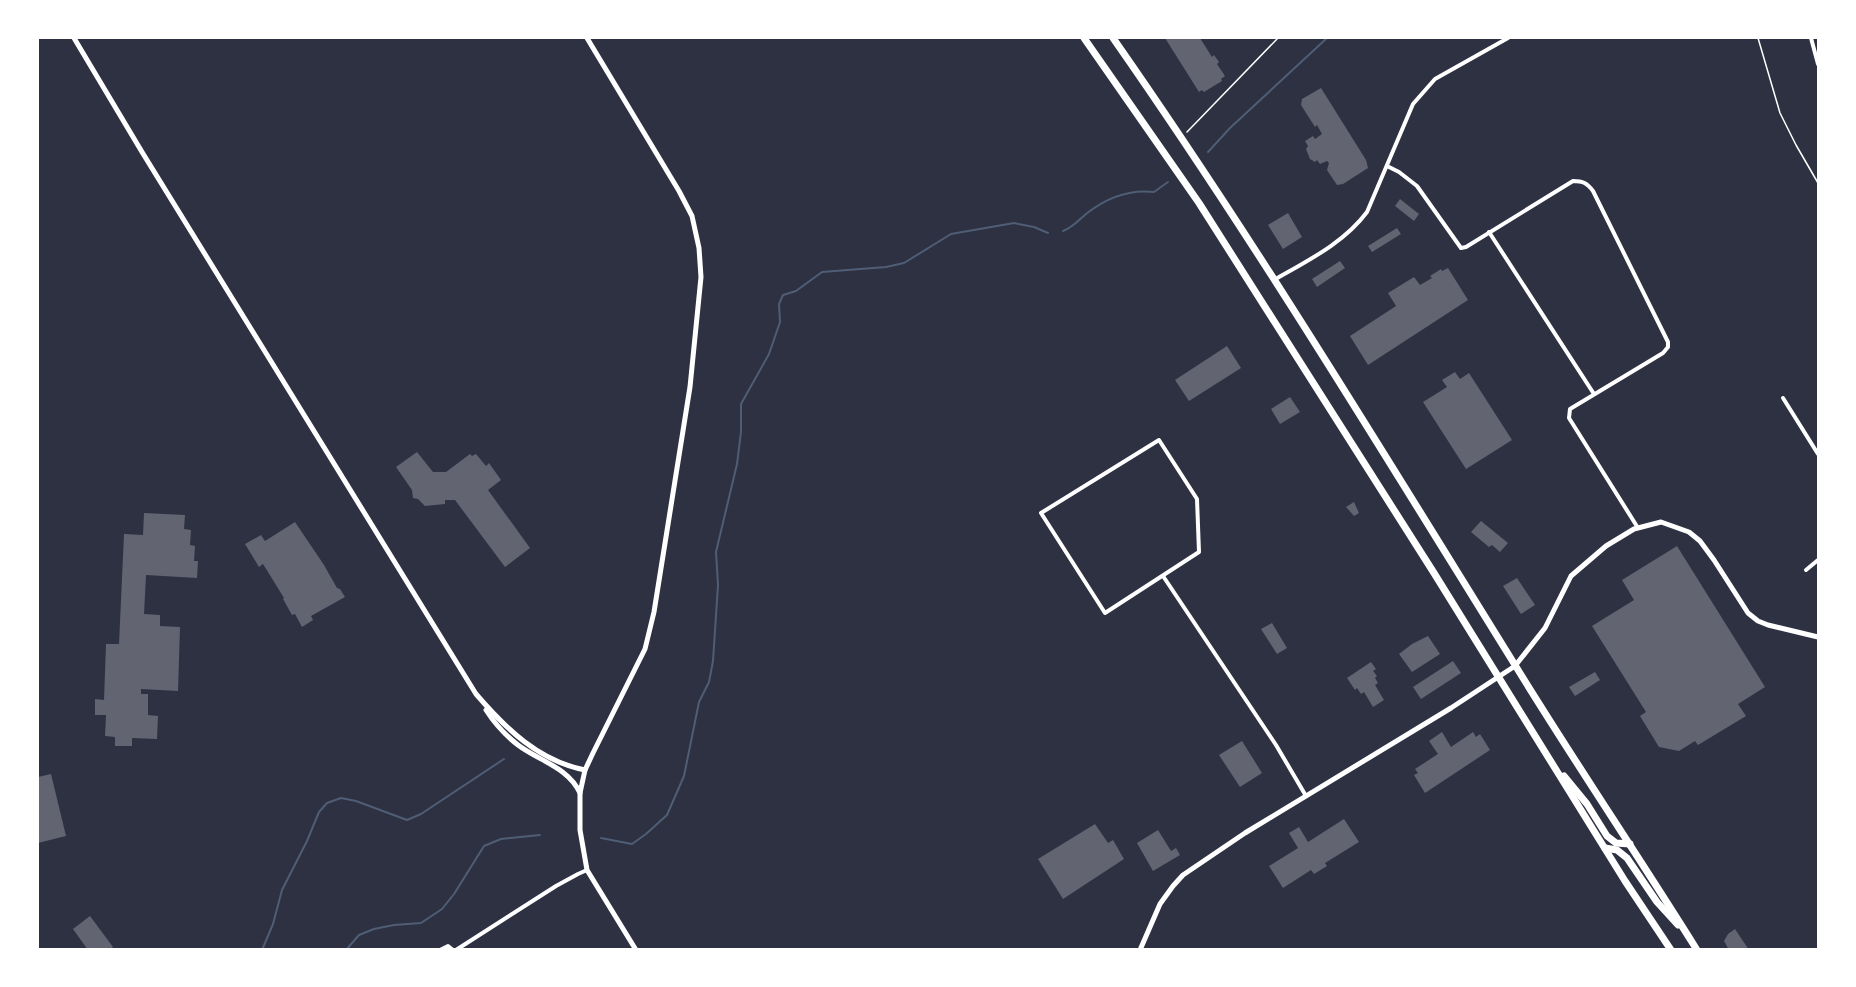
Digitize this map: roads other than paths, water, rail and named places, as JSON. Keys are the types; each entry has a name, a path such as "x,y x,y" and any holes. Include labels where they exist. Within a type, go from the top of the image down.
{"highway":[{"path":"1084,38 1199,203 1671,950"},
{"path":"1113,38 1181,137 1273,280 1431,527 1515,666 1697,950"},
{"path":"1548,758 1587,804 1607,836 1616,843 1629,844"},
{"path":"1605,848 1617,850 1627,858 1657,902 1690,938"}],"street":[{"path":"74,38 495,724 508,737 541,760 565,772 580,793"},
{"path":"587,38 680,191 692,216 699,248 701,277 690,387 654,612 645,648 585,770 580,793 580,830 587,870 636,950"},
{"path":"1273,280 1347,235 1358,224 1367,212 1413,104 1436,79 1508,38"},
{"path":"1811,38 1818,64"},
{"path":"1387,166 1417,186 1461,248 1573,181 1582,181 1588,184 1593,191 1668,342 1668,347 1663,353 1570,409 1569,418 1638,528"},
{"path":"1489,232 1594,394"},
{"path":"1783,398 1818,454"},
{"path":"1159,440 1197,499 1199,552 1163,576 1105,613 1041,513 1159,440"},
{"path":"1140,950 1160,904 1184,875 1245,833 1451,708 1515,666 1545,628 1571,576 1606,546 1638,528 1661,522 1689,532 1700,541 1714,560 1748,613 1768,625 1818,637"},
{"path":"1806,570 1818,560"},
{"path":"1163,576 1276,745 1306,796"},
{"path":"476,694 496,718 534,749 570,767 585,770"},
{"path":"440,950 445,946 454,950 556,886 587,870"}],"waterway":[{"path":"1208,152 1230,128 1327,38"},
{"path":"1063,231 1109,199 1126,193 1154,192 1168,182"},
{"path":"601,838 632,844 646,834 667,815 684,776 699,702 709,682 713,661 718,585 716,552 737,464 741,432 741,404 769,354 780,322 779,304 783,295 796,291 822,272 886,267 904,263 951,234 1014,223 1034,227 1048,233"},
{"path":"262,950 273,924 282,890 319,812 327,803 341,798 356,801 407,820 421,814 504,759"},
{"path":"346,950 359,935 394,925 421,923 442,909 484,846 501,839 540,835"}]}
